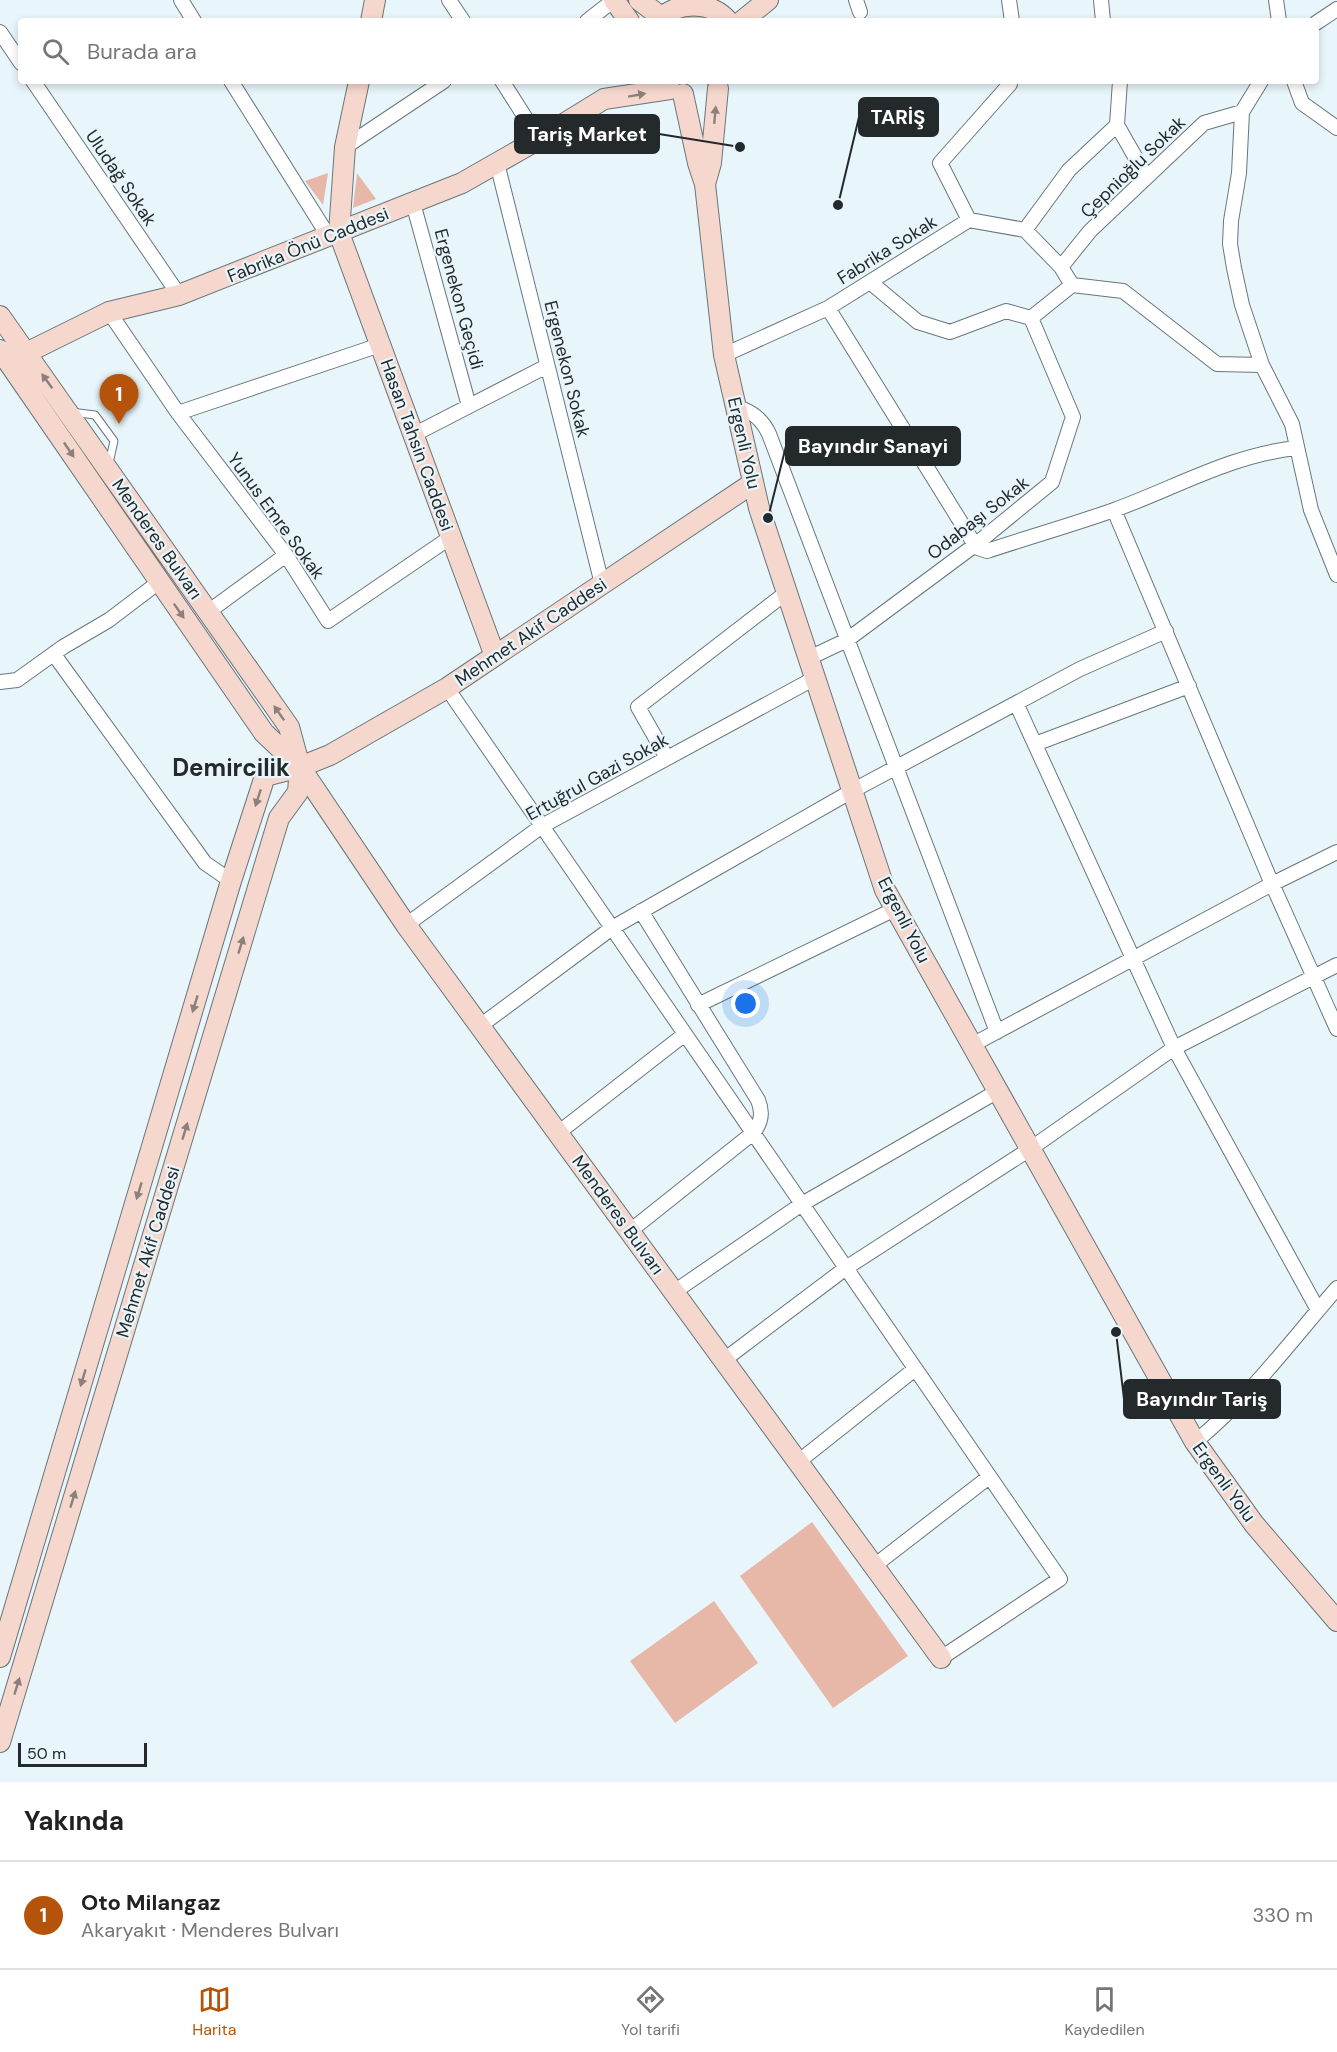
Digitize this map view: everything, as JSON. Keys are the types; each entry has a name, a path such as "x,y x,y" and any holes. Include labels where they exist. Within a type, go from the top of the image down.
{"street":[{"path":"181,0 192,18"},
{"path":"372,18 375,0"},
{"path":"449,0 461,18"},
{"path":"591,18 614,0 627,18"},
{"path":"639,0 659,18"},
{"path":"661,18 678,6 692,4 721,15 731,0"},
{"path":"746,18 768,0"},
{"path":"1009,0 1012,18"},
{"path":"1101,0 1103,18"},
{"path":"1276,0 1279,18"},
{"path":"1319,21 1337,9"},
{"path":"0,32 18,59"},
{"name":"Uludağ Sokak","path":"35,84 179,296"},
{"name":"Hasan Tahsin Caddesi","path":"233,84 334,235 380,345 495,656"},
{"path":"334,235 345,147 358,84"},
{"path":"345,147 440,84"},
{"path":"506,84 539,139"},
{"name":"Fabrika Önü Caddesi","path":"604,99 612,84"},
{"name":"Fabrika Önü Caddesi","path":"3,359 27,353 110,312 179,296 462,183 604,99 671,88 707,93 721,84"},
{"name":"Ergenli Yolu","path":"721,84 711,163 705,184 724,355 759,508 885,890 1195,1442 1254,1524 1337,1621"},
{"path":"1010,84 940,163 969,220 1025,230 1061,267 1072,285"},
{"path":"1120,84 1117,125 1146,176"},
{"path":"1259,84 1242,112 1239,173 1231,221 1230,244 1242,305 1262,365 1292,424 1311,510 1337,575"},
{"path":"1295,84 1302,103 1337,128"},
{"path":"671,88 705,184"},
{"name":"Çepnioğlu Sokak","path":"1061,267 1090,231 1204,123 1242,112"},
{"path":"1025,230 1069,170 1117,125"},
{"name":"Ergenekon Sokak","path":"497,163 602,584"},
{"name":"Ergenekon Geçidi","path":"413,203 470,405"},
{"name":"Fabrika Sokak","path":"724,355 828,308 969,220"},
{"path":"870,282 918,322 950,332 1006,311 1031,318 1072,285 1123,291 1217,364 1262,365"},
{"path":"828,308 975,545 987,551 1114,510 1222,465 1274,451 1296,448"},
{"name":"Yunus Emre Sokak","path":"110,312 178,413 286,555 328,621 451,537"},
{"name":"Menderes Bulvarı","path":"0,316 289,727 300,767"},
{"name":"Odabaşı Sokak","path":"809,658 847,640 975,545 1052,482 1074,417 1031,318"},
{"path":"178,413 380,345"},
{"name":"Menderes Bulvarı","path":"3,359 264,734 300,767 406,925 941,1658"},
{"name":"Ergenekon Geçidi","path":"413,435 548,366"},
{"path":"736,407 752,413 765,426 997,1032"},
{"name":"Mehmet Akif Caddesi","path":"0,1657 231,881 265,776 300,767 330,755 447,688 753,483"},
{"path":"1114,510 1272,884 1337,1029"},
{"path":"208,612 286,555"},
{"path":"0,681 17,680 63,647 109,620 159,582"},
{"path":"667,758 638,707 787,592"},
{"path":"480,1026 612,928 641,911 852,791 1016,703 1080,669 1166,631"},
{"path":"58,660 205,863 231,881"},
{"name":"Ertuğrul Gazi Sokak","path":"406,925 542,826 815,678"},
{"path":"1035,744 1189,686"},
{"path":"447,688 1060,1579 941,1658"},
{"path":"1016,703 1174,1048 1318,1310"},
{"name":"Mehmet Akif Caddesi","path":"0,1742 279,818 298,792 300,767"},
{"path":"972,1045 1272,884 1337,852"},
{"path":"698,1005 895,909"},
{"path":"630,1231 753,1132 761,1118 760,1106 641,911"},
{"path":"724,1360 846,1268 1030,1149 1174,1048 1337,965"},
{"path":"558,1133 685,1034"},
{"path":"674,1292 802,1204 998,1091"},
{"path":"1195,1442 1232,1410 1337,1288"},
{"path":"798,1462 915,1369"},
{"path":"874,1566 990,1477"}],"shaded area":[{"path":"686,15 703,15 708,18 680,18"},
{"path":"328,173 323,205 305,181"},
{"path":"357,173 376,199 353,208"},
{"path":"812,1522 908,1656 833,1708 740,1576"},
{"path":"714,1601 758,1663 675,1723 630,1661"}],"place":[{"name":"Tariş Market","path":"740,147"},
{"name":"TARİŞ","path":"838,205"},
{"name":"Oto Milangaz","path":"119,424"},
{"name":"Bayındır Sanayi","path":"768,518"},
{"name":"Bayındır Tariş","path":"1116,1332"}],"district":[{"name":"Demircilik","path":"231,768"}]}
